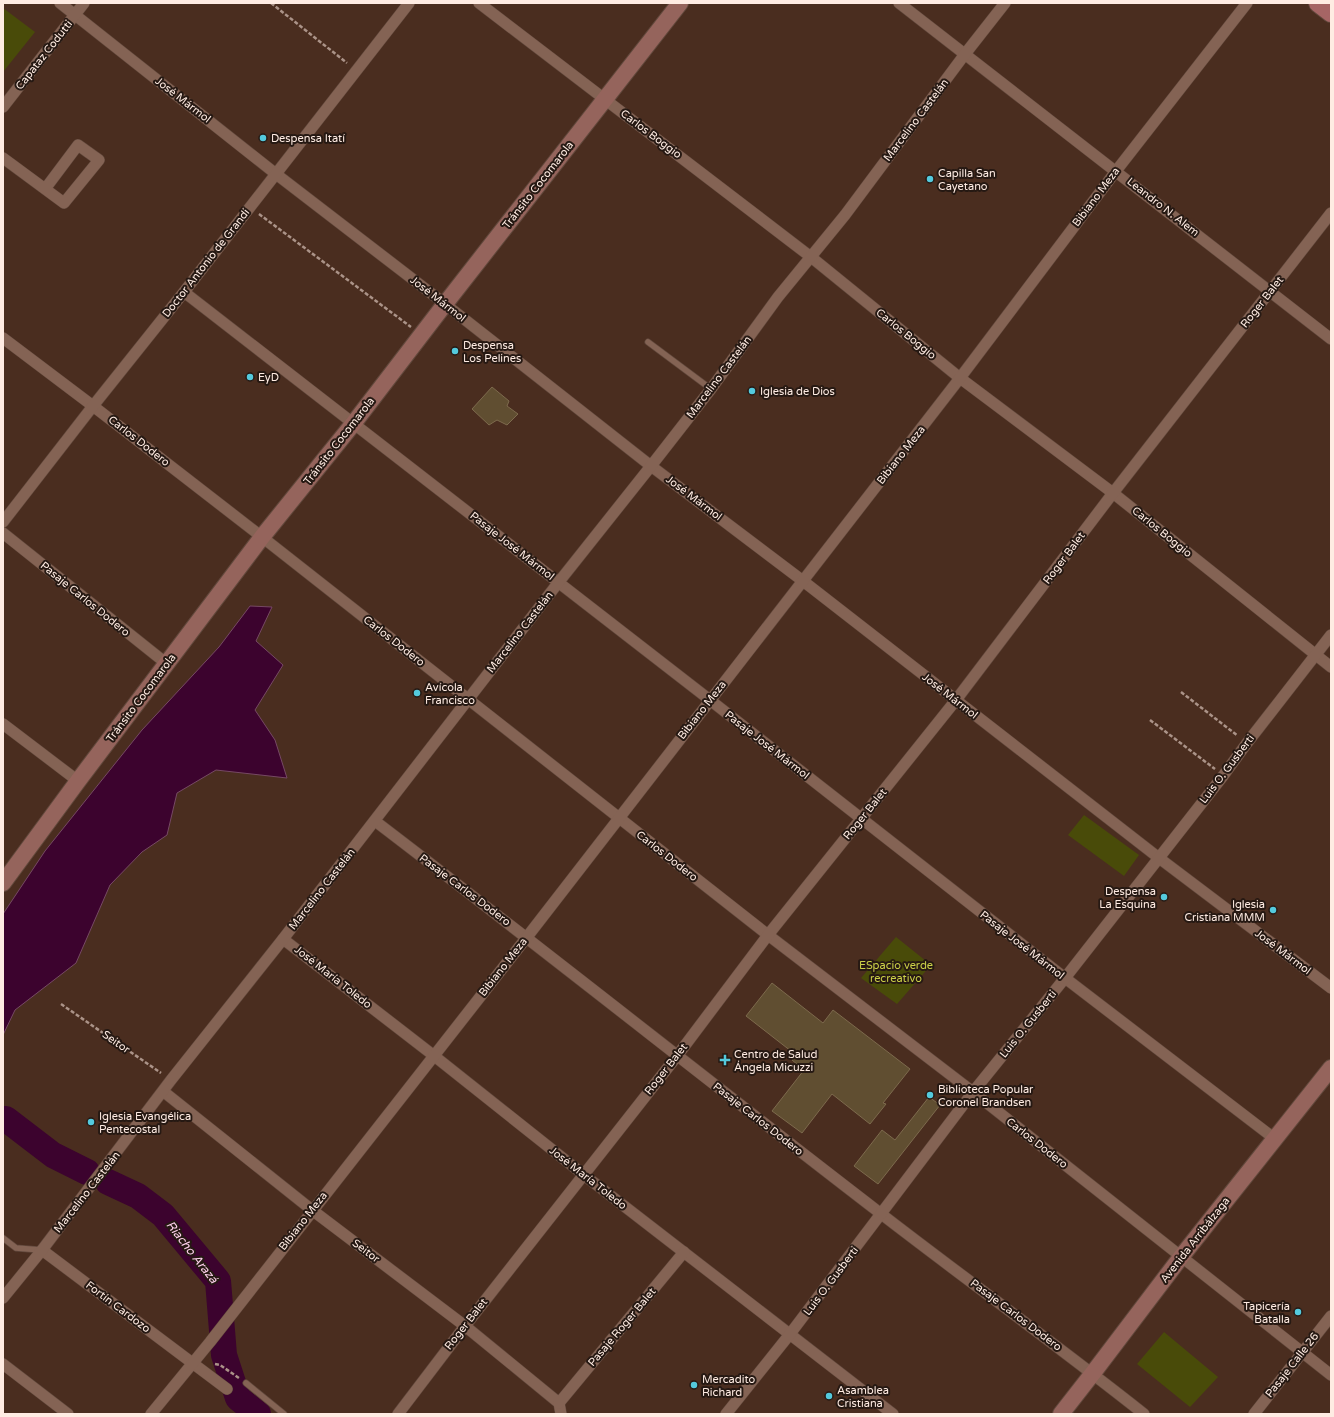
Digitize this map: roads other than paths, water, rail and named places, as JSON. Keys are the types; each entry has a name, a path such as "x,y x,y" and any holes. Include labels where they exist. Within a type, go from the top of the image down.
{"main road":[{"path":"1318,3 1331,13"}],"street":[{"name":"José Mármol","path":"60,3 276,174 651,466 803,581 1159,858 1331,988"},
{"name":"Capataz Codutti","path":"3,107 84,3"},
{"name":"Doctor Antonio de Grandi","path":"3,522 409,3"},
{"name":"Carlos Boggio","path":"479,3 811,257 960,378 1113,493 1331,667"},
{"name":"Tránsito Cocomarola","path":"3,883 262,537 353,424 444,304 680,3"},
{"name":"Leandro N. Alem","path":"898,3 1331,339"},
{"name":"Marcelino Castelán","path":"3,1298 164,1092 171,1080 375,821 558,582 651,466 778,297 845,215 965,54 1005,3"},
{"name":"Bibiano Meza","path":"151,1414 192,1362 210,1342 527,937 960,378 1116,171 1247,3"},
{"path":"3,158 45,189 64,203 99,160 78,144 45,189"},
{"name":"Roger Balet","path":"398,1414 465,1326 677,1056 768,935 956,700 1113,493 1331,213"},
{"name":"Pasaje José Mármol","path":"184,292 710,700 1065,978 1275,1139"},
{"name":"Carlos Dodero","path":"3,338 262,537 768,935 973,1092 1331,1375"},
{"name":"Pasaje Carlos Dodero","path":"3,533 167,664"},
{"name":"Luis O. Gusberti","path":"726,1414 790,1334 973,1092 1065,978 1223,776 1247,742 1331,636"},
{"path":"3,724 78,781"},
{"name":"Pasaje Carlos Dodero","path":"375,821 527,937 677,1056 882,1214 1093,1373 1144,1414"},
{"name":"José María Toledo","path":"283,939 790,1334 887,1412"},
{"name":"Avenida Arribálzaga","path":"1061,1414 1180,1257 1331,1068"},
{"name":"Seitor","path":"164,1092 312,1210 465,1326 560,1408"},
{"name":"Fortín Cardozo","path":"42,1250 227,1389"},
{"name":"Pasaje Roger Balet","path":"560,1408 684,1252"},
{"name":"Pasaje Calle 26","path":"1254,1414 1331,1316"},
{"path":"3,1364 68,1414"}],"lane":[{"path":"648,342 710,389"},
{"path":"3,1238 16,1248 42,1250"},
{"path":"246,1383 284,1414"}],"waterway":[{"name":"Riacho Arazá","path":"6,1119 53,1155 87,1172"},
{"name":"Riacho Arazá","path":"108,1182 138,1196 163,1215 218,1281 224,1355 238,1398 258,1414"}],"place":[{"name":"Despensa Itatí","path":"263,138"},
{"name":"Capilla San Cayetano","path":"930,179"},
{"name":"Despensa Los Pelines","path":"455,351"},
{"name":"EyD","path":"250,377"},
{"name":"Iglesia de Dios","path":"752,391"},
{"name":"Avícola Francisco","path":"417,693"},
{"name":"Despensa La Esquina","path":"1164,897"},
{"name":"Iglesia Cristiana MMM","path":"1273,910"},
{"name":"Centro de Salud Ángela Micuzzi","path":"725,1060"},
{"name":"Biblioteca Popular Coronel Brandsen","path":"930,1095"},
{"name":"Iglesia Evangélica Pentecostal","path":"91,1122"},
{"name":"Tapicería Batalla","path":"1298,1312"},
{"name":"Mercadito Richard","path":"694,1385"},
{"name":"Asamblea Cristiana","path":"829,1396"}],"park label":[{"name":"ESpacio verde recreativo","path":"896,971"}]}
